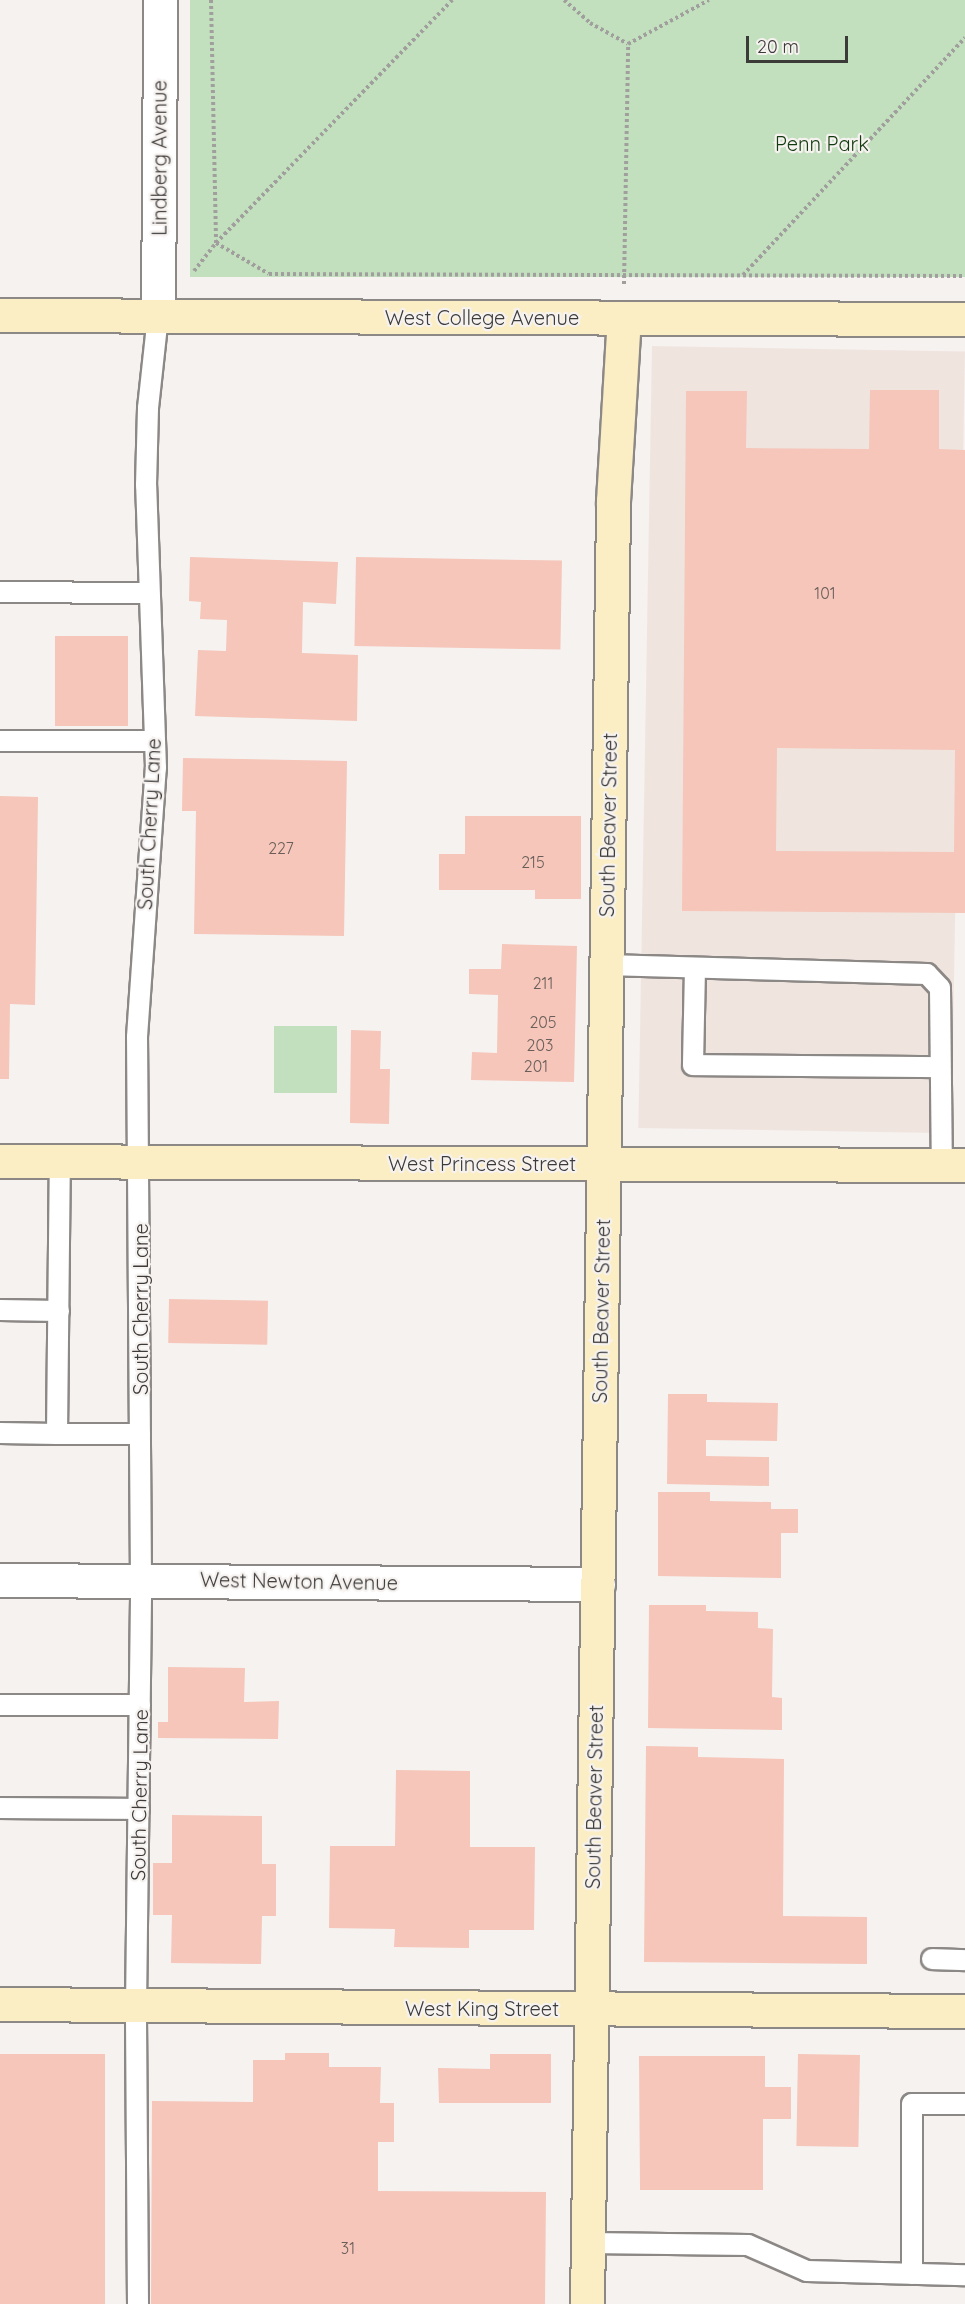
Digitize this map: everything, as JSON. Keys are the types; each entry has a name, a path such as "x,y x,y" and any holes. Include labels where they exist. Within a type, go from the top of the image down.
{"street":[{"name":"Lindberg Avenue","path":"158,316 160,0"},
{"name":"West College Avenue","path":"0,315 965,319"},
{"name":"South Beaver Street","path":"587,2304 613,501 624,318"},
{"name":"West Princess Street","path":"0,1161 954,1165"},
{"name":"West Newton Avenue","path":"0,1580 598,1584"},
{"name":"West King Street","path":"0,2004 136,2007 965,2011"}],"lane":[{"name":"South Cherry Lane","path":"138,2304 136,2007 141,1580 137,1037 154,741 147,430 158,316"},
{"path":"0,592 149,593"},
{"path":"0,741 154,741"},
{"path":"606,965 927,974 940,988 939,1067 954,1165"},
{"path":"694,968 693,1065 939,1067"},
{"path":"57,1434 60,1161"},
{"path":"0,1310 58,1311"},
{"path":"0,1433 140,1434"},
{"path":"0,1705 140,1706"},
{"path":"0,1808 139,1809"},
{"path":"932,1959 965,1960"},
{"path":"912,2274 912,2104 965,2104"},
{"path":"588,2243 748,2245 807,2271 965,2275"}],"path":[{"path":"211,0 216,243"},
{"path":"158,316 216,243 452,0"},
{"path":"564,0 590,23 628,44"},
{"path":"628,44 709,0"},
{"path":"743,275 965,38"},
{"path":"624,318 628,44"},
{"path":"216,243 269,274 965,276"}],"shaded area":[{"path":"652,346 965,351 951,1133 638,1128"}],"green space":[{"name":"Penn Park","path":"190,0 965,0 965,277 190,277"},
{"path":"274,1026 337,1026 337,1093 274,1093"}],"building":[{"path":"870,390 939,390 939,449 965,450 965,913 682,911 686,391 747,391 746,448 869,449","holes":["777,748 955,750 954,852 776,851"]},
{"path":"190,557 338,562 336,604 303,602 302,653 358,655 357,721 195,716 198,650 226,651 227,620 200,619 201,602 189,601"},
{"path":"356,557 562,561 560,650 354,646"},
{"path":"55,636 128,636 128,726 55,726"},
{"path":"183,758 347,761 344,936 194,934 196,811 182,811"},
{"path":"0,796 38,797 35,1005 10,1004 9,1079 0,1079"},
{"path":"465,816 581,816 581,899 535,899 535,890 439,890 439,854 465,854"},
{"path":"502,944 577,946 574,1082 471,1080 472,1052 497,1053 498,995 469,994 469,969 501,969"},
{"path":"351,1030 381,1031 380,1069 390,1069 389,1124 350,1123"},
{"path":"169,1299 268,1301 267,1345 168,1343"},
{"path":"668,1394 707,1394 707,1402 778,1403 777,1441 706,1440 706,1456 769,1457 769,1486 667,1484"},
{"path":"658,1492 710,1492 710,1501 771,1502 771,1509 798,1509 798,1533 781,1533 781,1578 658,1576"},
{"path":"649,1605 706,1605 706,1611 758,1612 758,1628 773,1629 772,1697 782,1698 782,1730 648,1728"},
{"path":"168,1667 245,1668 244,1702 279,1701 278,1739 158,1738 158,1722 168,1722"},
{"path":"646,1746 698,1747 698,1757 784,1759 783,1916 867,1917 867,1964 644,1962"},
{"path":"396,1770 470,1771 470,1847 535,1847 534,1930 469,1930 469,1948 394,1947 395,1929 329,1928 330,1846 395,1846"},
{"path":"172,1815 262,1816 262,1864 276,1864 276,1916 262,1916 261,1964 171,1963 172,1915 153,1915 153,1863 172,1863"},
{"path":"285,2053 329,2053 329,2067 381,2067 380,2103 394,2103 394,2142 378,2142 378,2191 546,2192 545,2304 151,2304 152,2101 253,2102 253,2060 285,2060"},
{"path":"0,2054 105,2054 105,2304 0,2304"},
{"path":"490,2054 551,2054 551,2103 439,2103 438,2068 490,2069"},
{"path":"798,2054 860,2055 858,2147 796,2146"},
{"path":"639,2056 765,2056 765,2087 791,2087 791,2119 763,2119 763,2190 640,2190"}]}
